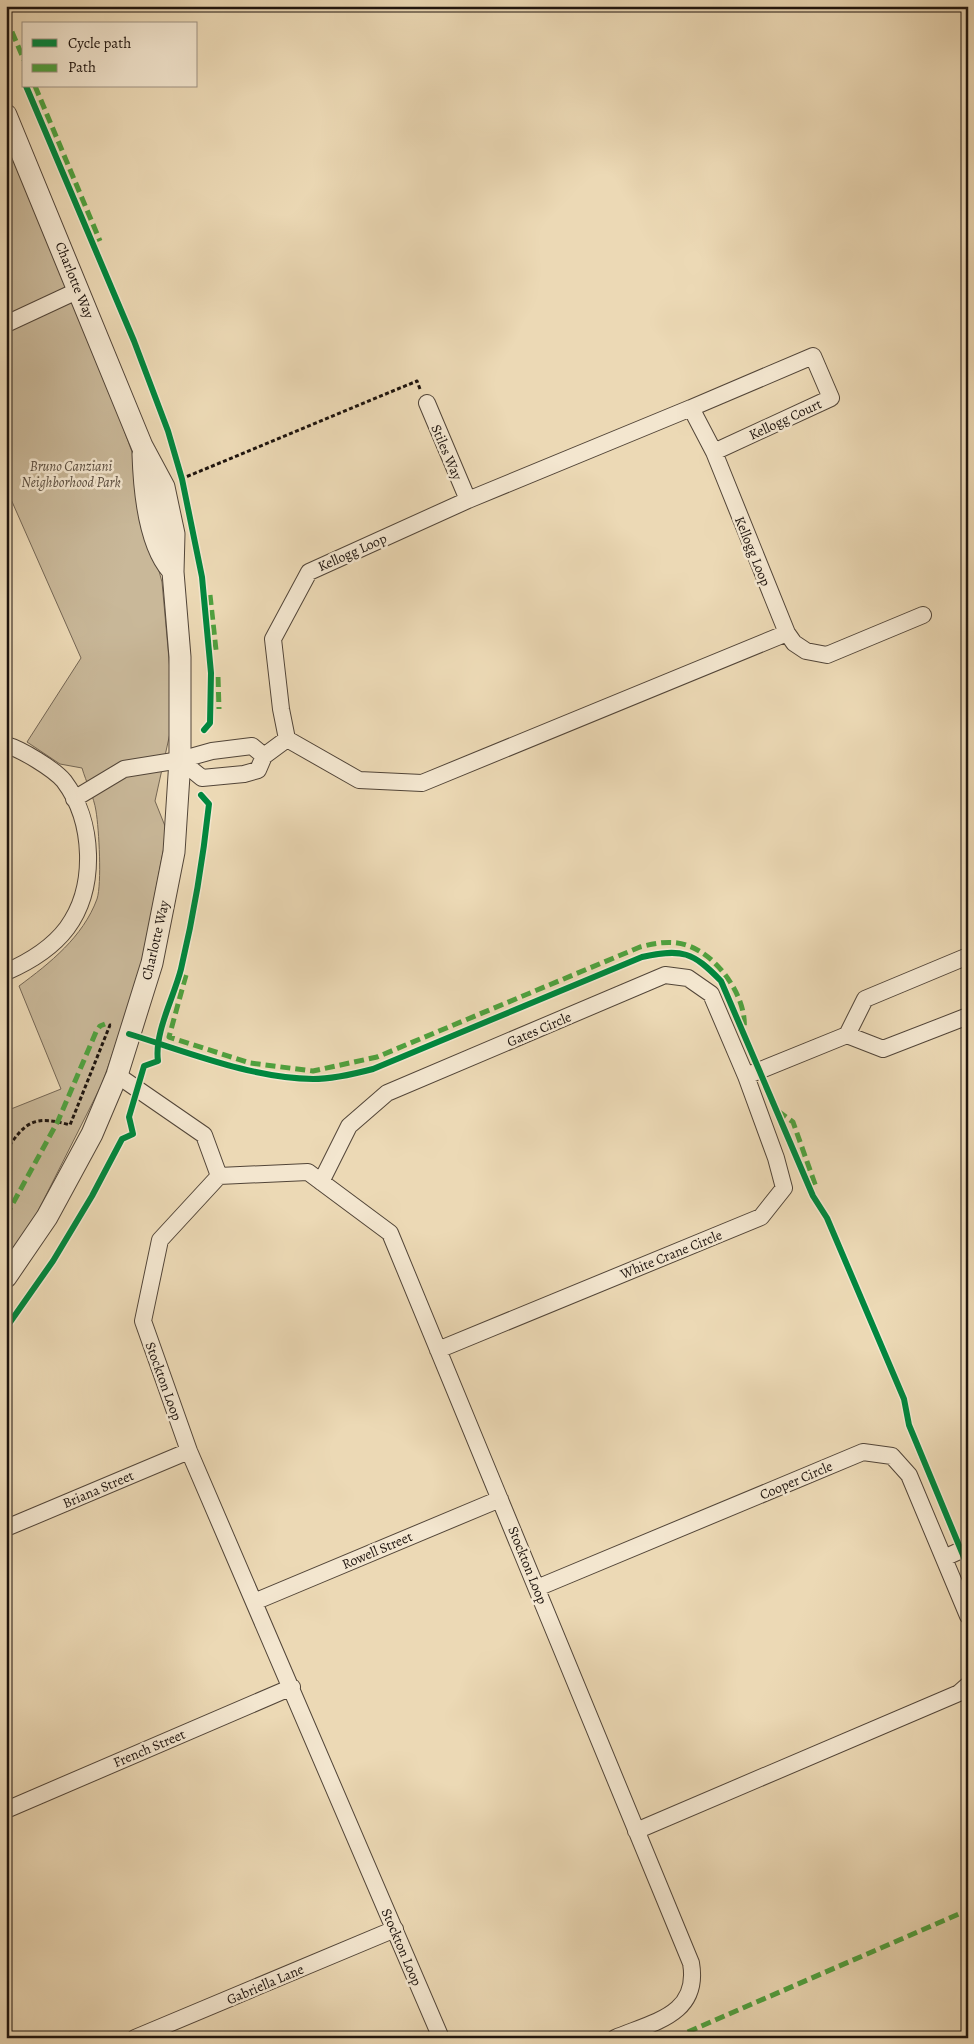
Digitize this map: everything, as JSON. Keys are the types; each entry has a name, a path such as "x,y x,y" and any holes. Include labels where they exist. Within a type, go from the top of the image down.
{"street":[{"name":"Charlotte Way","path":"6,115 142,446 145,500 164,561 174,572"},
{"path":"6,324 79,290"},
{"name":"Kellogg Court","path":"691,408 813,356 831,398 714,452"},
{"name":"Stiles Way","path":"426,403 468,500"},
{"name":"Kellogg Loop","path":"287,739 281,709 273,639 309,572 468,500 691,408 714,452 787,633 794,643 806,651 827,655 923,615"},
{"name":"Charlotte Way","path":"6,1276 47,1217 92,1134 117,1075 152,963 172,861 180,760 180,657 174,572 176,484 142,446"},
{"path":"180,760 202,778 244,774 258,770 264,756 287,739 358,780 422,783 787,633"},
{"path":"6,745 51,770 63,780 74,799 86,833 88,852 87,876 81,902 68,927 50,947 22,965 6,972"},
{"path":"74,799 124,769 180,760 212,751 252,746 264,756"},
{"path":"746,1076 847,1035 865,998 968,956"},
{"name":"Gates Circle","path":"321,1182 349,1126 388,1093 665,975 688,978 711,994 746,1076"},
{"path":"847,1035 883,1049 968,1016"},
{"path":"117,1075 204,1135 219,1176"},
{"name":"White Crane Circle","path":"438,1350 761,1217 784,1188 776,1158 746,1076"},
{"name":"Stockton Loop","path":"441,2038 190,1451 143,1321 160,1240 219,1176 308,1172 390,1233 691,1963 694,1979 690,1993 681,2006 668,2016 615,2038"},
{"name":"Briana Street","path":"6,1528 190,1451"},
{"name":"Cooper Circle","path":"537,1588 863,1452 892,1456 909,1475 968,1616"},
{"name":"Rowell Street","path":"254,1602 500,1499"},
{"path":"944,1558 968,1547"},
{"path":"636,1831 958,1693 968,1685"},
{"name":"French Street","path":"6,1810 292,1687"},
{"name":"Gabriella Lane","path":"135,2038 395,1930"}],"path":[{"path":"176,484 417,381 426,403"},
{"path":"176,484 179,469"},
{"path":"6,1151 17,1134 35,1121 51,1120 70,1125 110,1025 129,1034"}],"green space":[{"name":"Bruno Canziani Neighborhood Park","path":"6,138 92,342 132,452 148,531 162,582 174,715 155,801 167,831 139,978 102,1084 36,1215 6,1260 6,1111 61,1089 19,986 54,958 83,925 97,899 100,869 96,811 94,800 82,768 60,764 27,742 81,658 6,488 6,411 10,388 10,359 6,350"}],"marked path":[{"path":"6,18 22,55"},
{"path":"36,88 100,241"},
{"path":"210,595 216,650"},
{"path":"218,677 219,709"},
{"path":"186,975 169,1037 250,1063 313,1071 377,1057 640,947 652,944 680,943 686,945 698,950 719,967 736,991 744,1018 744,1030"},
{"path":"6,1216 58,1121 96,1032 100,1026 105,1024"},
{"path":"778,1111 793,1122 816,1187"},
{"path":"674,2038 968,1910"}],"cycle path":[{"path":"27,88 134,341 168,431 182,479 202,577 211,673 210,723 204,730"},
{"path":"6,1328 53,1261 92,1196 122,1139 133,1134 129,1117 144,1066 158,1061 159,1039 165,1015 178,980 190,928 209,804 201,795"},
{"path":"129,1034 220,1063 266,1074 313,1079 336,1077 373,1069 642,957 677,953 694,958 721,981 813,1196 827,1218 904,1399 909,1425 968,1567"}]}
